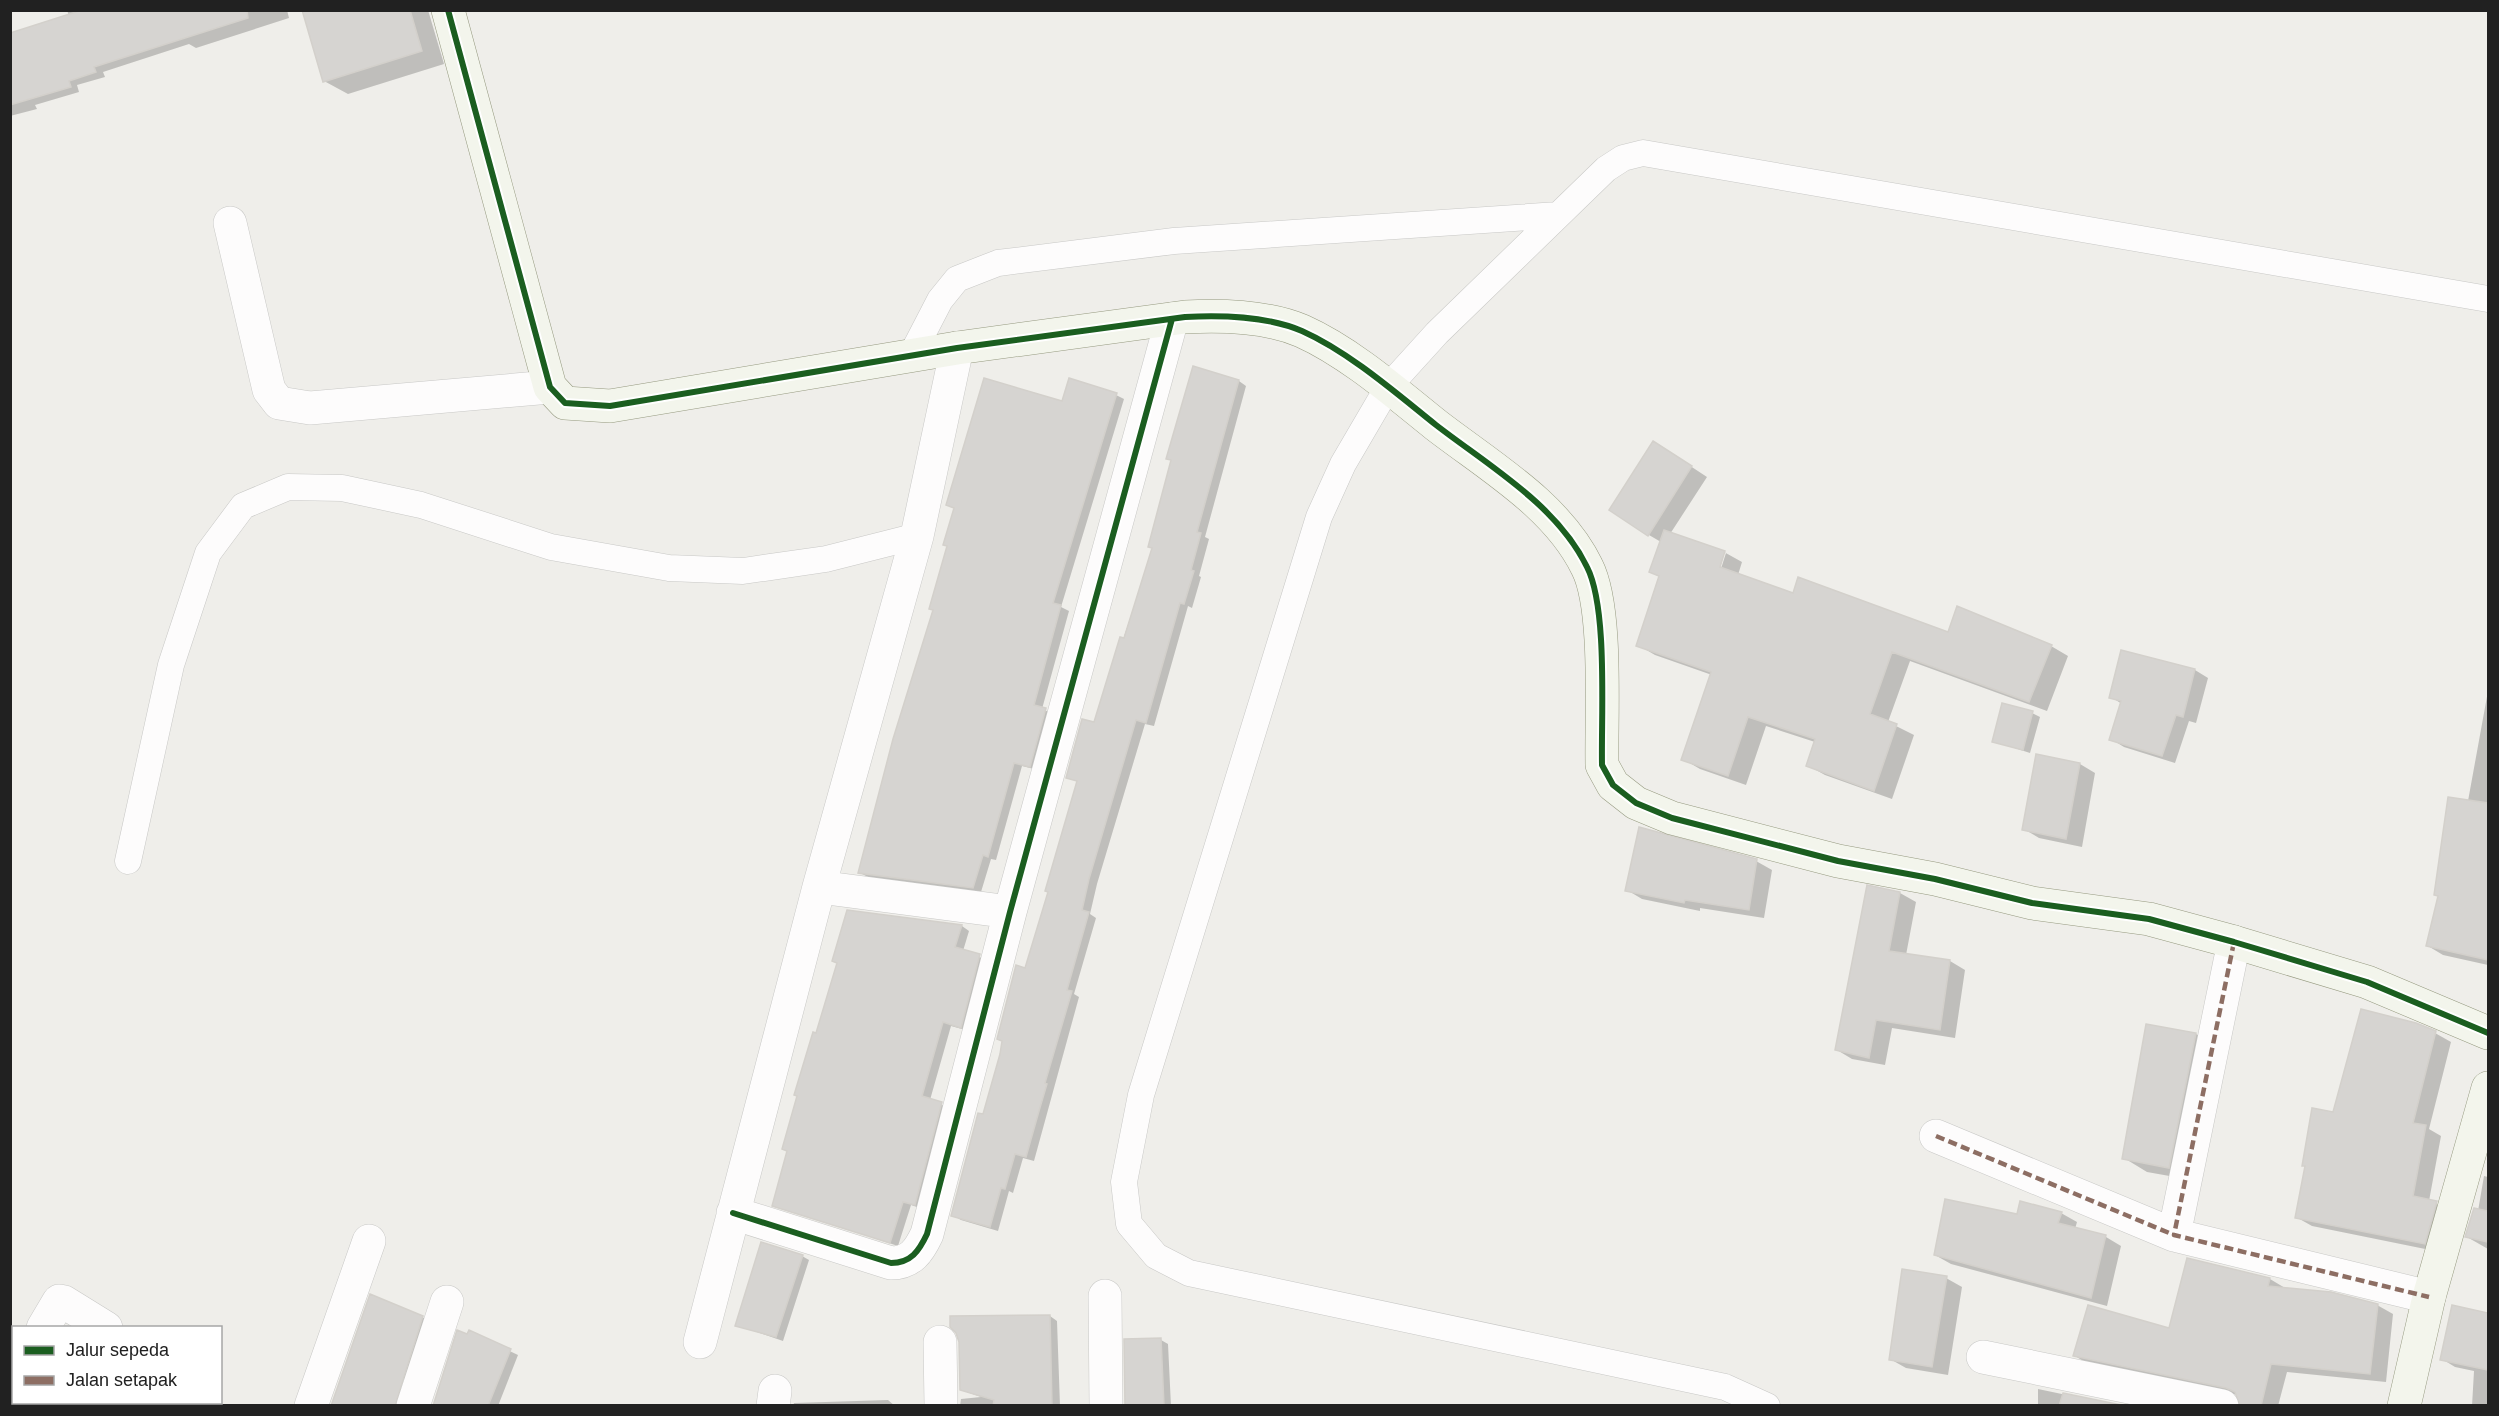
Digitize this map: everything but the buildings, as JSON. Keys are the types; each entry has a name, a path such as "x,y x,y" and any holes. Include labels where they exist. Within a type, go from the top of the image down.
{"street":[{"path":"448,10 550,387 565,403 610,406 957,348 1172,319 1212,316 1263,321 1301,331 1388,387 1538,504 1564,533 1587,567 1598,608 1602,765 1613,785 1636,803 1672,818 1838,861 1935,879 2032,903 2149,919 2367,982 2488,1033"},
{"path":"230,223 269,390 279,403 310,408 550,387"},
{"path":"733,1213 891,1263 902,1263 911,1259 919,1250 927,1234 1010,912 1172,319"},
{"path":"700,1342 819,887 917,536 957,348"},
{"path":"819,887 1010,912"},
{"path":"2174,1235 2234,942"},
{"path":"2404,1406 2429,1297 2488,1088"},
{"path":"1936,1137 2174,1235 2429,1297"},
{"path":"311,1406 369,1241"},
{"path":"1105,1296 1106,1406"},
{"path":"44,1326 59,1301 103,1326"},
{"path":"413,1406 447,1302"},
{"path":"940,1342 941,1406"},
{"path":"1983,1357 2222,1406"}],"lane":[{"path":"1767,1406 1725,1387 1189,1273 1156,1256 1129,1224 1124,1182 1141,1095 1319,517 1343,464 1388,387 1437,333 1615,162 1643,153 2488,299"},
{"path":"911,356 940,300 957,279 998,263 1174,241 1558,215"},
{"path":"128,861 171,665 208,553 243,506 288,487 342,488 421,505 551,547 669,568 743,571 826,559 917,536"}],"marked path":[{"path":"2234,942 2174,1235 2429,1297"},
{"path":"1936,1136 2174,1235"}],"cycle path":[{"path":"448,10 550,387 565,403 610,406 957,348 1185,317 1260,319 1288,326 1320,340 1355,362 1520,488 1558,524 1574,545 1594,585 1598,608 1602,663 1602,765 1613,785 1636,803 1672,818 1838,861 1935,879 2032,903 2149,919 2367,982 2488,1033"},
{"path":"733,1213 891,1263 904,1261 914,1255 927,1234 1010,912 1172,319"}]}
